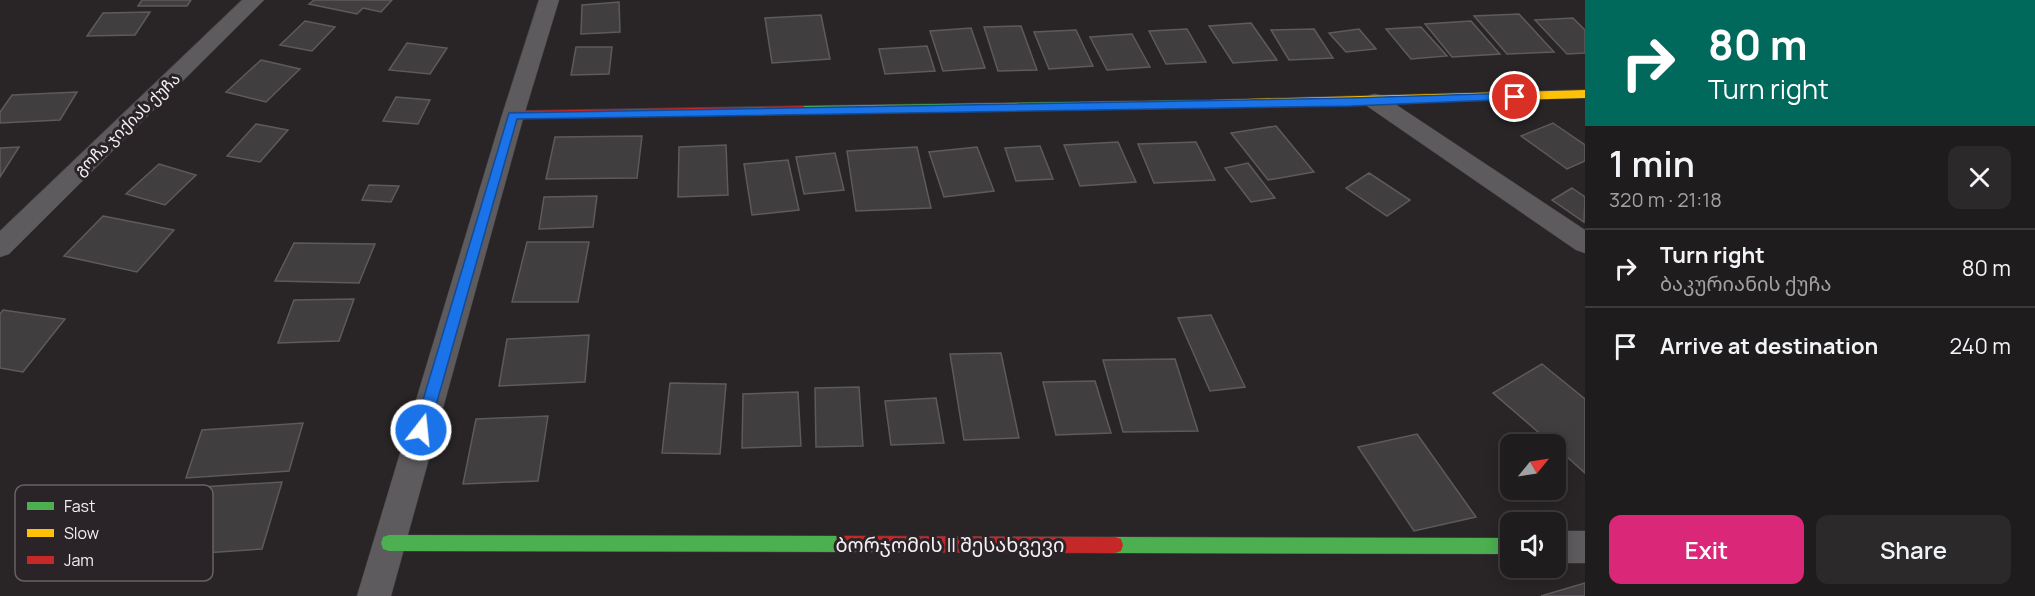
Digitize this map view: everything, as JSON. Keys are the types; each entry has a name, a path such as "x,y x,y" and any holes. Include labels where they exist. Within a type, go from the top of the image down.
{"street":[{"name":"გოჩა ჯიქიას ქუჩა","path":"0,247 255,0"},
{"path":"374,596 513,115 549,0"},
{"path":"513,115 1375,101 1585,94"},
{"path":"1375,101 1585,243"},
{"name":"ბორჯომის II შესახვევი","path":"389,543 1500,546"},
{"path":"1566,547 1585,547"}],"building":[{"path":"142,0 191,0 187,6 138,6"},
{"path":"314,0 392,0 381,12 363,8 357,14 309,4"},
{"path":"619,2 620,32 581,34 582,5"},
{"path":"150,12 135,35 87,36 103,13"},
{"path":"1519,14 1554,52 1507,54 1474,16"},
{"path":"821,15 830,59 772,63 765,18"},
{"path":"1573,18 1585,30 1585,53 1567,54 1535,20"},
{"path":"305,21 335,27 312,51 280,45"},
{"path":"1471,21 1500,54 1452,57 1425,24"},
{"path":"1251,23 1277,60 1233,63 1209,26"},
{"path":"1021,26 1037,70 998,71 984,27"},
{"path":"1421,27 1447,56 1411,59 1386,29"},
{"path":"971,28 985,68 943,71 930,31"},
{"path":"1187,29 1206,62 1166,64 1149,31"},
{"path":"1314,29 1333,58 1289,60 1271,30"},
{"path":"1359,29 1376,49 1346,52 1329,33"},
{"path":"1076,30 1093,66 1049,69 1034,32"},
{"path":"1132,34 1150,67 1107,70 1090,37"},
{"path":"407,43 447,48 430,74 389,70"},
{"path":"927,46 935,71 885,74 879,49"},
{"path":"576,47 612,47 609,74 571,75"},
{"path":"261,60 300,69 266,102 226,92"},
{"path":"77,92 60,120 0,123 0,112 12,95"},
{"path":"396,97 430,100 418,124 383,121"},
{"path":"1553,123 1585,145 1585,161 1567,169 1521,136"},
{"path":"256,124 288,130 260,162 227,156"},
{"path":"1276,126 1314,172 1268,180 1231,133"},
{"path":"642,136 637,178 546,179 555,137"},
{"path":"1118,142 1136,182 1080,186 1064,145"},
{"path":"1196,142 1215,180 1154,183 1138,144"},
{"path":"726,145 728,195 678,197 679,147"},
{"path":"1040,146 1053,179 1016,181 1005,148"},
{"path":"19,147 0,177 0,148"},
{"path":"917,147 931,208 856,211 847,151"},
{"path":"977,147 994,191 944,197 929,152"},
{"path":"835,153 844,190 804,194 796,157"},
{"path":"788,160 799,210 752,215 744,164"},
{"path":"1248,163 1275,198 1251,202 1225,168"},
{"path":"159,164 196,175 165,205 126,194"},
{"path":"1369,173 1410,200 1387,216 1346,188"},
{"path":"369,185 399,186 391,202 362,200"},
{"path":"1572,188 1585,197 1584,222 1552,200"},
{"path":"597,196 593,227 539,229 544,197"},
{"path":"103,216 174,230 137,272 64,256"},
{"path":"527,242 589,242 578,302 512,302"},
{"path":"294,243 375,244 359,283 275,281"},
{"path":"354,299 339,341 278,343 294,300"},
{"path":"3,310 65,319 23,372 0,368 0,314"},
{"path":"1211,315 1245,387 1210,391 1178,318"},
{"path":"589,335 585,382 499,386 507,339"},
{"path":"1001,353 1019,438 964,440 950,354"},
{"path":"1175,359 1198,431 1123,432 1103,360"},
{"path":"1542,364 1585,399 1585,473 1566,456 1566,434 1540,434 1493,393"},
{"path":"1095,381 1111,433 1056,435 1043,382"},
{"path":"670,383 726,384 720,454 662,453"},
{"path":"859,387 863,446 816,447 815,388"},
{"path":"798,392 801,446 742,448 743,394"},
{"path":"936,398 944,443 891,445 885,401"},
{"path":"548,416 538,481 463,484 476,419"},
{"path":"303,423 289,471 186,478 202,430"},
{"path":"1417,434 1476,517 1414,531 1358,447"},
{"path":"282,482 262,549 213,552 213,486"},
{"path":"1585,583 1585,596 1541,596"}],"traffic: fast":[{"path":"803,110 1210,104"},
{"path":"389,543 843,544"},
{"path":"1115,545 1500,546"}],"traffic: slow":[{"path":"1210,104 1585,94"}],"traffic: jam":[{"path":"513,115 803,110"},
{"path":"843,544 1115,545"}],"route":[{"path":"421,430 513,115 1351,102 1515,97"}]}
